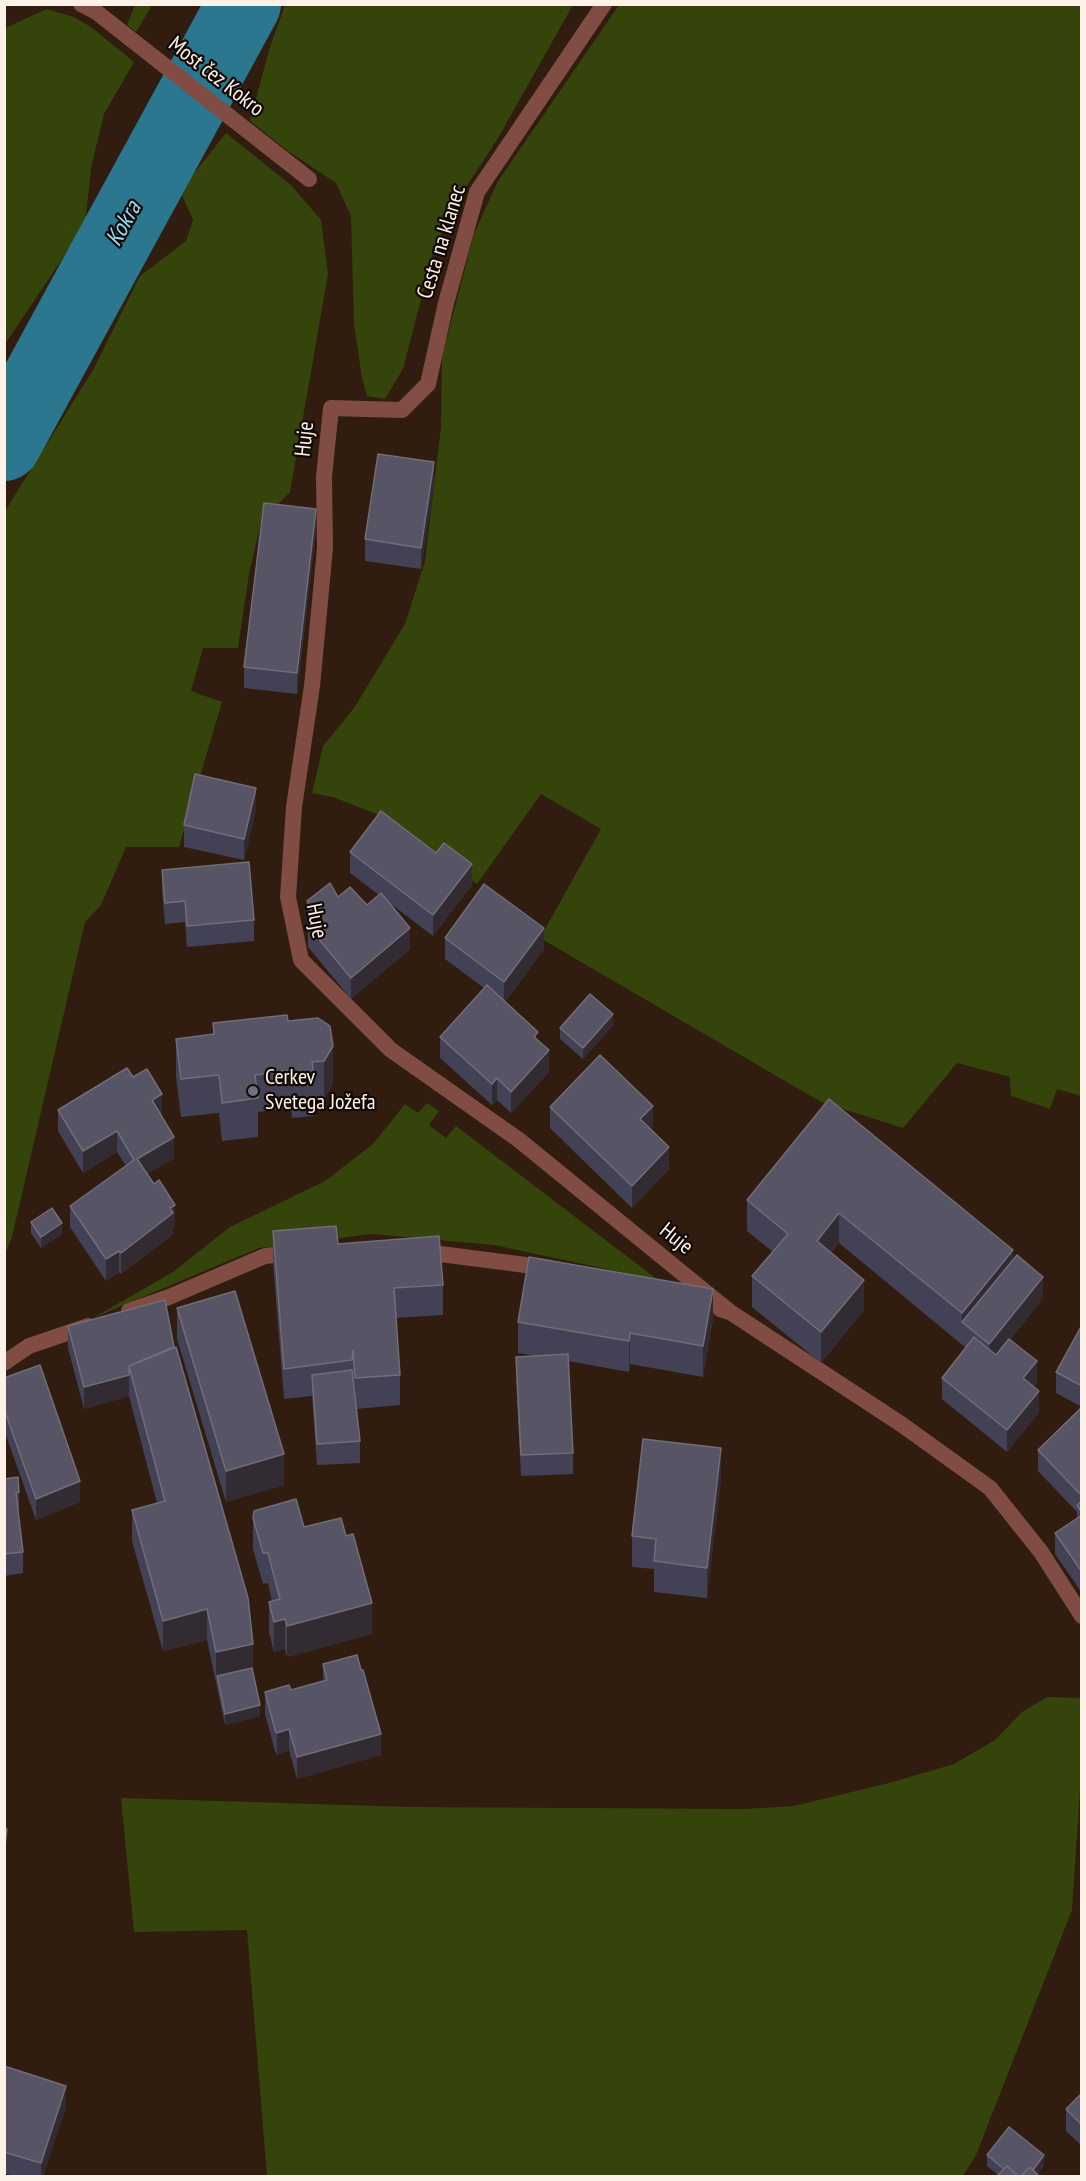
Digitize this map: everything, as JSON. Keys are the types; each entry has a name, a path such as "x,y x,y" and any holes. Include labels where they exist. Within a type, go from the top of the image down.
{"street":[{"name":"Cesta na klanec","path":"331,408 402,410 428,384 446,303 477,192 604,4"},
{"name":"Most čez Kokro","path":"88,8 309,179"},
{"name":"Huje","path":"331,408 324,477 324,560 312,686 294,807 288,897 301,960 391,1050 519,1140 730,1312 902,1424 990,1488 1041,1552 1082,1616"},
{"path":"396,1248 543,1266 565,1272"},
{"path":"4,1363 29,1346 169,1297 265,1256 308,1252"},
{"name":"Huje","path":"697,1304 730,1312"}],"green space":[{"path":"135,5 152,5 136,32 127,25"},
{"path":"285,5 573,5 498,138 457,201 433,253 403,369 385,399 367,396 362,378 354,324 351,216 336,183 288,151 250,121 269,50"},
{"path":"619,5 1081,5 1081,1096 1057,1089 1050,1109 1011,1096 1010,1077 957,1063 903,1128 821,1102 540,938 601,829 541,794 477,884 394,821 333,797 312,793 323,746 354,708 405,624 425,561 441,427 442,356 474,234 498,181"},
{"path":"47,9 74,17 91,27 134,62 104,114 91,168 85,225 5,344 5,28"},
{"path":"226,133 291,185 321,220 328,274 290,492 261,522 249,574 238,648 203,648 191,691 222,702 179,847 126,847 101,905 85,922 12,1237 5,1255 5,511 93,370 140,276 186,241 193,220 182,195 191,177"},
{"path":"427,1103 439,1111 429,1125 446,1138 456,1126 658,1280 494,1245 371,1234 259,1248 93,1318 173,1272 230,1227 325,1181 373,1144 405,1104 418,1113"},
{"path":"1047,1697 1081,1698 1081,1775 1072,1910 976,2155 963,2176 267,2176 247,1930 134,1932 121,1798 410,1807 744,1809 794,1806 889,1783 954,1764 995,1740 1022,1712"}],"building":[{"path":"378,454 434,462 421,548 365,539"},
{"path":"264,503 316,509 297,673 244,667"},
{"path":"195,774 256,788 244,839 184,825"},
{"path":"381,811 436,853 444,843 472,864 433,915 350,852"},
{"path":"249,862 254,920 187,926 185,901 165,903 162,870"},
{"path":"330,883 338,897 350,887 367,905 381,893 410,928 351,978 308,926 315,920 307,901"},
{"path":"484,884 544,928 504,982 445,938"},
{"path":"487,985 538,1032 534,1037 549,1050 511,1092 497,1078 492,1084 440,1037"},
{"path":"590,994 613,1014 583,1048 560,1028"},
{"path":"287,1015 288,1021 318,1018 330,1026 333,1046 324,1061 312,1062 314,1078 292,1080 291,1070 255,1075 258,1098 222,1103 219,1075 181,1079 176,1039 214,1034 213,1023"},
{"path":"600,1055 653,1106 640,1119 669,1147 632,1186 550,1107"},
{"path":"127,1068 133,1077 147,1069 162,1094 152,1100 174,1137 137,1159 154,1184 159,1180 175,1205 170,1208 173,1213 121,1253 119,1251 106,1259 70,1206 134,1160 117,1131 83,1151 58,1110"},
{"path":"829,1099 1013,1250 962,1313 839,1213 817,1241 864,1280 821,1332 752,1276 788,1234 747,1200"},
{"path":"52,1208 62,1223 41,1237 31,1222"},
{"path":"336,1226 338,1244 439,1236 443,1285 394,1288 400,1375 355,1378 353,1350 352,1360 284,1369 273,1231"},
{"path":"1017,1255 1043,1277 989,1344 962,1322"},
{"path":"529,1257 713,1289 703,1346 630,1333 629,1341 518,1322"},
{"path":"235,1291 284,1454 226,1471 177,1308"},
{"path":"165,1300 174,1347 129,1366 129,1375 84,1387 68,1326"},
{"path":"1082,1325 1082,1386 1056,1372"},
{"path":"974,1337 996,1355 1009,1339 1037,1361 1023,1378 1039,1391 1007,1430 942,1378"},
{"path":"176,1347 248,1598 253,1644 216,1652 207,1609 163,1621 132,1510 165,1501 129,1366"},
{"path":"568,1354 573,1453 521,1455 516,1357"},
{"path":"40,1365 80,1481 36,1499 4,1409 4,1378"},
{"path":"352,1370 360,1441 317,1444 312,1375"},
{"path":"1082,1407 1082,1496 1038,1450"},
{"path":"643,1439 721,1448 707,1568 654,1561 656,1539 632,1536"},
{"path":"18,1477 19,1492 16,1493 23,1552 4,1554 4,1479"},
{"path":"296,1499 304,1527 341,1518 346,1536 353,1534 372,1603 287,1626 285,1619 274,1622 269,1602 280,1599 268,1553 263,1553 253,1518 254,1511"},
{"path":"1082,1501 1082,1513 1077,1505"},
{"path":"1082,1515 1082,1572 1055,1533"},
{"path":"357,1655 381,1734 297,1757 289,1729 277,1733 275,1730 265,1692 289,1685 291,1690 327,1680 323,1664"},
{"path":"252,1668 260,1705 225,1714 217,1676"},
{"path":"4,1829 7,1829 4,1852"},
{"path":"4,2066 66,2086 41,2163 4,2152"},
{"path":"1082,2093 1082,2125 1066,2109"},
{"path":"1009,2127 1044,2155 1033,2170 1030,2167 1021,2176 1007,2166 1004,2169 987,2155"},
{"path":"1007,2166 1018,2176 997,2176"},
{"path":"1030,2167 1039,2176 1021,2176"}],"waterway":[{"name":"Kokra","path":"4,444 244,4"}],"place":[{"name":"Cerkev Svetega Jožefa","path":"253,1091"}]}
